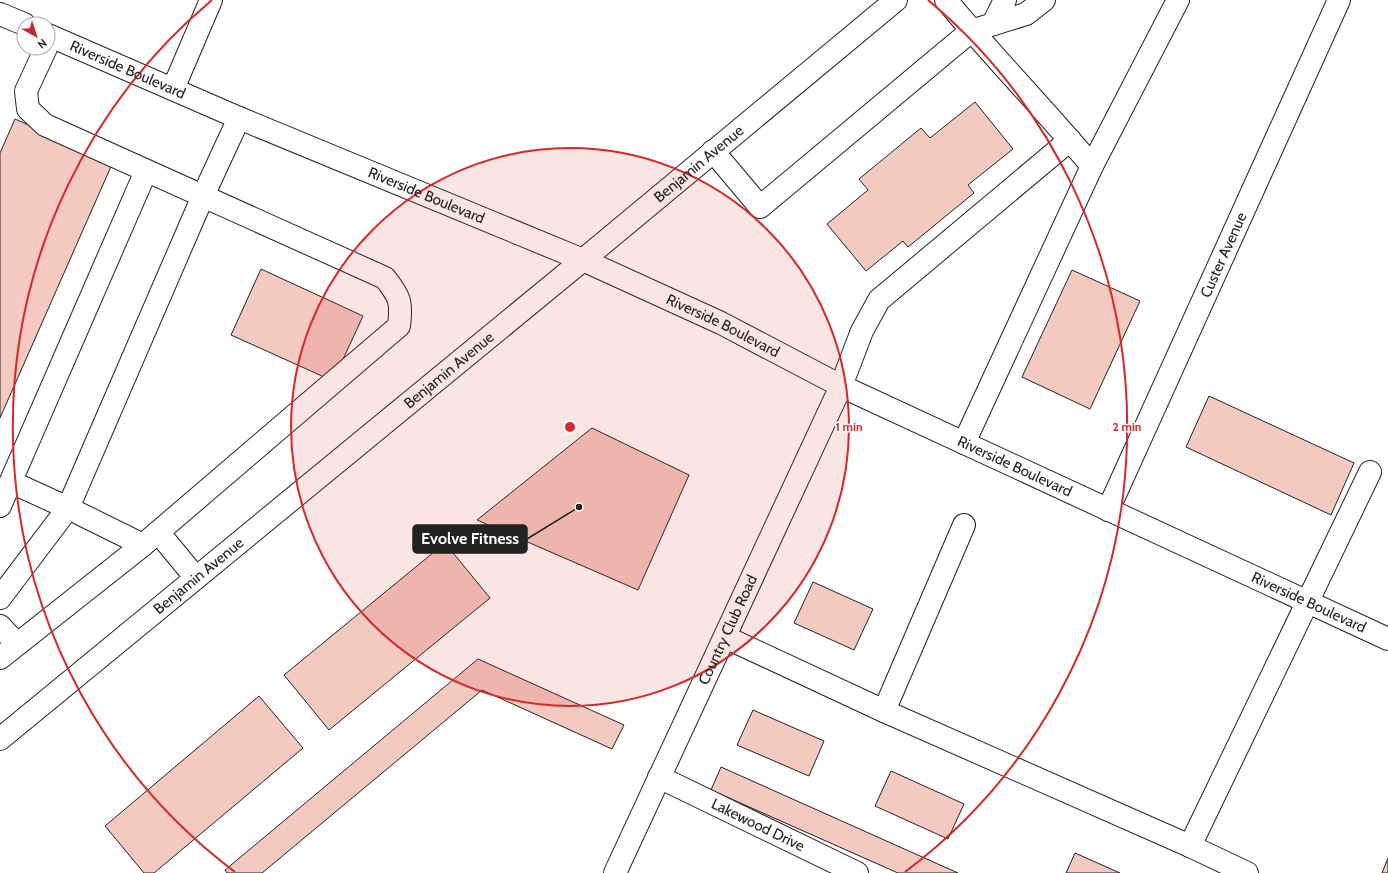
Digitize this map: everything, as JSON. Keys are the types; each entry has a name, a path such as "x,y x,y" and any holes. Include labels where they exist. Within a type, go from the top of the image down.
{"main road":[{"path":"173,89 211,0"},
{"name":"Benjamin Avenue","path":"0,739 583,260 896,0"},
{"path":"946,0 971,31 1092,166"},
{"path":"993,24 1005,0"},
{"path":"713,151 760,207 971,31 1026,14 1044,0"},
{"path":"964,443 1092,166 1178,0"},
{"name":"Custer Avenue","path":"1108,510 1339,0"},
{"path":"0,14 16,21"},
{"name":"Riverside Boulevard","path":"56,43 173,89 238,118 583,260 721,323 841,386 1388,639"},
{"path":"0,658 150,539 399,326 401,309 397,292 385,278 45,125 28,109 26,91 41,56"},
{"path":"0,598 68,508 238,118"},
{"name":"Country Club Road","path":"615,873 841,386 862,331 879,300 1070,140"},
{"path":"0,506 146,171"},
{"path":"1190,846 1306,602 1370,472"},
{"path":"11,482 68,508 150,539 196,578"},
{"path":"884,711 964,524"},
{"path":"0,626 17,644"},
{"path":"725,637 884,711 1190,846 1247,873"},
{"name":"Lakewood Drive","path":"659,777 857,873"}],"building":[{"path":"975,102 1013,149 968,185 974,193 908,247 903,241 866,271 827,224 868,190 859,179 921,128 930,138"},
{"path":"15,119 113,162 0,418 0,153"},
{"path":"261,269 363,316 333,381 231,335"},
{"path":"1072,270 1140,301 1090,409 1022,377"},
{"path":"1209,396 1354,463 1331,515 1186,447"},
{"path":"592,428 689,475 638,590 477,520"},
{"path":"445,543 490,598 329,730 284,675"},
{"path":"813,582 873,609 854,650 794,623"},
{"path":"478,659 624,725 612,749 482,690 262,873 227,873 225,870"},
{"path":"259,696 303,748 154,873 144,873 105,826"},
{"path":"753,710 824,741 809,776 737,745"},
{"path":"721,767 958,873 898,873 711,790"},
{"path":"891,771 964,804 948,839 875,806"},
{"path":"1075,853 1120,873 1066,873"},
{"path":"1388,858 1388,873 1382,873"}],"place":[{"name":"Evolve Fitness","path":"579,507"}]}
